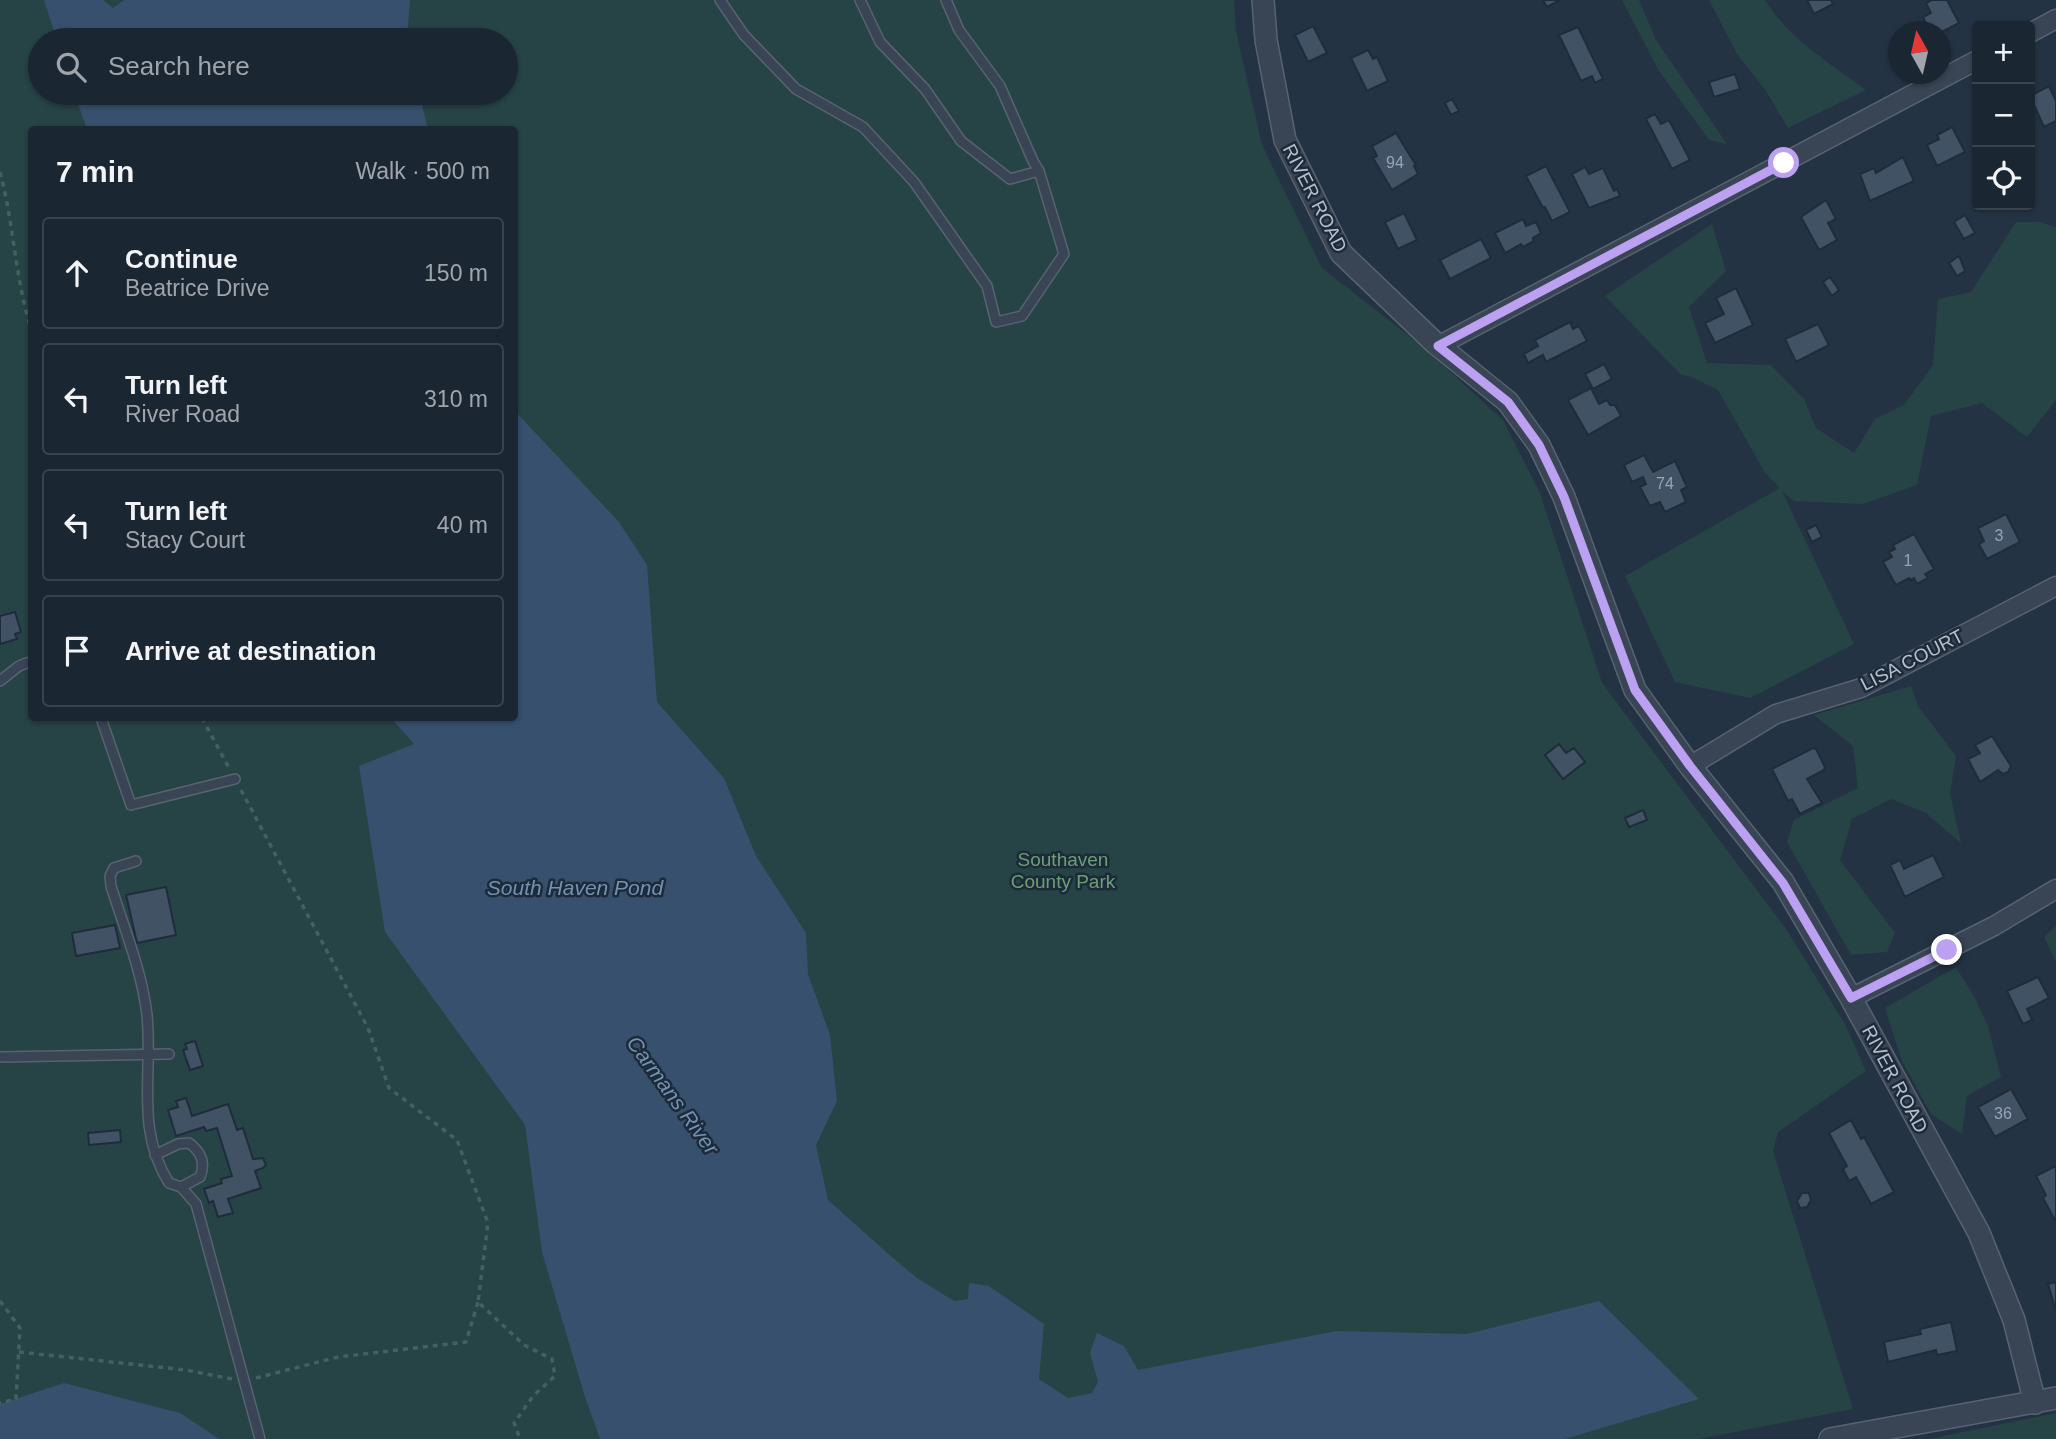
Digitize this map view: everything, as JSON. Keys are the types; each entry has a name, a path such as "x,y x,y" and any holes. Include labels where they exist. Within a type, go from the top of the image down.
{"street":[{"name":"RIVER ROAD","path":"1263,0 1266,40 1285,140 1340,253 1438,346 1508,402 1539,445 1564,497 1635,690 1690,766 1783,883 1851,998 1979,1233 2014,1320 2035,1403"},
{"path":"2035,30 2056,19"},
{"path":"1438,346 1972,63"},
{"name":"LISA COURT","path":"1690,766 1776,714 1861,688 2056,586"},
{"path":"1851,998 1994,926 2056,889"},
{"path":"1830,1439 2056,1398"}],"lane":[{"path":"720,0 744,35 796,89 863,127 914,182 987,286 996,322 1022,316 1064,254 1039,171 1032,161 1000,86 959,30 946,0"},
{"path":"860,0 880,42 925,89 961,141 1010,179 1039,171"},
{"path":"0,681 28,663"},
{"path":"102,721 131,805 235,779"},
{"path":"136,861 114,868 110,876 143,986 147,1016 151,1145 169,1182 181,1187 195,1204 260,1439"},
{"path":"0,1057 169,1054"},
{"path":"155,1155 178,1144 189,1143 198,1150 203,1169 200,1177 181,1187"}],"path":[{"path":"0,172 28,319"},
{"path":"19,1352 186,1370 245,1381 338,1357 466,1342 478,1302 488,1223 457,1140 389,1088 368,1028 204,721"},
{"path":"0,1301 20,1328 16,1399 0,1403"},
{"path":"478,1302 524,1345 552,1359 555,1376 533,1396 514,1423 520,1439"}],"green space":[{"name":"Southaven County Park","path":"0,0 1234,0 1236,31 1262,145 1322,268 1423,347 1503,420 1540,493 1602,683 1786,929 1845,1024 1866,1071 1778,1132 1773,1151 1853,1409 1699,1439 0,1439"},
{"path":"1622,0 1639,0 1656,40 1727,144 1709,140 1659,71"},
{"path":"1709,0 1765,0 1798,38 1866,90 1788,128 1766,91 1737,54"},
{"path":"2016,222 2040,222 2056,227 2056,400 2027,437 1982,403 1931,416 1917,485 1863,504 1794,501 1782,491 1854,644 1750,698 1675,682 1625,576 1780,488 1765,473 1718,390 1680,374 1605,296 1712,224 1726,271 1689,307 1707,363 1771,365 1804,399 1816,428 1854,453 1875,419 1904,405 1933,365 1938,299 1971,292"},
{"path":"1911,686 1918,706 1956,756 1950,794 1961,843 1926,813 1891,799 1852,819 1840,860 1895,933 1887,952 1851,955 1787,842 1794,820 1858,788 1853,746 1814,715"},
{"path":"2056,926 2056,962 2044,937"},
{"path":"1956,967 1988,1026 2001,1077 1967,1096 1962,1134 1931,1114 1902,1061 1885,1008"},
{"path":"2056,1413 2056,1439 1929,1439"}],"water":[{"path":"44,0 103,0 113,8 124,0 410,0 408,28 53,28"},
{"path":"78,105 422,105 427,126 86,126"},
{"name":"South Haven Pond","path":"518,414 619,522 647,565 657,702 724,778 756,856 806,933 808,974 830,1035 837,1101 816,1145 828,1200 893,1258 917,1278 954,1301 968,1299 969,1283 989,1286 1044,1324 1039,1379 1068,1398 1092,1393 1098,1382 1090,1353 1097,1333 1124,1346 1138,1370 1336,1331 1467,1334 1599,1301 1699,1399 1565,1439 600,1439 542,1252 525,1125 385,932 359,766 414,744 394,721 518,721"},
{"path":"64,1383 180,1413 219,1439 0,1439 0,1404"}],"building":[{"path":"1543,0 1560,0 1547,7"},
{"path":"1807,0 1831,0 1833,4 1814,14"},
{"path":"1932,0 1947,0 1959,23 1951,27 1951,21 1925,21 1923,17 1931,13 1926,3"},
{"path":"1313,26 1327,53 1308,62 1295,35"},
{"path":"1578,27 1603,79 1595,83 1592,76 1581,81 1559,35"},
{"path":"1368,50 1373,59 1377,57 1388,81 1367,91 1351,58"},
{"path":"1735,74 1740,89 1714,97 1709,82"},
{"path":"2049,86 2056,101 2056,121 2044,127 2035,107 2035,93"},
{"path":"1452,99 1459,111 1451,115 1445,103"},
{"path":"1655,114 1661,124 1669,120 1690,160 1672,169 1646,119"},
{"path":"1952,127 1965,152 1937,166 1927,145 1939,139 1937,135"},
{"path":"1396,133 1416,165 1414,166 1418,174 1392,190 1373,158 1377,156 1372,146"},
{"path":"1903,157 1914,181 1870,201 1860,174 1874,168 1876,173"},
{"path":"1546,166 1570,212 1552,221 1526,176"},
{"path":"1585,167 1589,174 1603,168 1614,191 1617,189 1620,196 1589,208 1572,174"},
{"path":"1826,200 1836,219 1828,223 1837,240 1819,250 1801,217"},
{"path":"1404,213 1417,240 1398,249 1385,222"},
{"path":"1965,215 1975,233 1964,239 1954,222"},
{"path":"1523,219 1526,226 1536,222 1541,233 1533,238 1534,241 1523,247 1521,244 1505,253 1495,233"},
{"path":"1481,239 1491,258 1450,279 1440,260"},
{"path":"1959,256 1965,271 1957,276 1949,263"},
{"path":"1830,277 1839,290 1832,296 1823,282"},
{"path":"1736,288 1753,325 1715,343 1705,323 1724,314 1716,298"},
{"path":"1570,322 1573,329 1579,326 1587,341 1546,362 1543,355 1528,363 1524,354 1538,346 1535,340"},
{"path":"1818,324 1829,345 1796,362 1785,339"},
{"path":"1604,364 1612,379 1593,389 1585,374"},
{"path":"1591,388 1599,404 1607,400 1610,405 1615,405 1621,416 1588,435 1568,400"},
{"path":"1644,455 1653,472 1675,461 1687,487 1681,490 1686,502 1665,512 1660,502 1650,506 1640,487 1646,484 1643,477 1632,482 1624,465"},
{"path":"2006,514 2020,542 1987,559 1979,544 1984,541 1978,528"},
{"path":"1816,525 1822,537 1812,542 1806,530"},
{"path":"1914,534 1934,569 1925,574 1928,578 1917,584 1914,578 1909,578 1896,585 1883,562 1892,557 1889,552 1895,549 1893,545"},
{"path":"15,612 21,632 15,634 17,639 0,644 0,616"},
{"path":"1992,736 2011,766 2008,772 2003,774 1998,770 1980,782 1968,759 1980,753 1975,745"},
{"path":"1559,744 1566,753 1574,748 1585,762 1563,779 1545,755"},
{"path":"1813,748 1825,767 1807,779 1822,803 1800,814 1792,799 1788,801 1772,769"},
{"path":"1643,810 1647,820 1629,827 1625,818"},
{"path":"1933,855 1944,877 1905,897 1890,865 1900,860 1904,869"},
{"path":"166,887 176,935 137,943 126,895"},
{"path":"115,925 120,948 76,956 72,933"},
{"path":"2038,977 2049,998 2027,1009 2032,1020 2023,1024 2007,991"},
{"path":"195,1041 203,1066 190,1070 183,1050 187,1049 185,1044"},
{"path":"2011,1089 2028,1119 1995,1137 1978,1107"},
{"path":"186,1098 192,1116 228,1104 237,1130 243,1128 253,1159 263,1158 266,1165 255,1171 261,1188 228,1199 233,1213 218,1217 213,1201 209,1203 204,1189 222,1183 221,1179 232,1176 217,1128 206,1131 204,1127 176,1136 168,1110 178,1107 176,1101"},
{"path":"1851,1120 1861,1139 1864,1137 1894,1192 1871,1204 1856,1177 1849,1181 1843,1169 1847,1166 1829,1133"},
{"path":"120,1130 121,1142 89,1145 88,1133"},
{"path":"2056,1166 2056,1222 2043,1198 2046,1195 2036,1176"},
{"path":"1802,1193 1809,1193 1811,1200 1807,1207 1800,1208 1797,1201"},
{"path":"2056,1282 2056,1311 2048,1284"},
{"path":"1951,1322 1957,1351 1937,1355 1936,1350 1888,1362 1884,1342 1921,1334 1920,1329"}],"route":[{"path":"1784,163 1438,346 1508,402 1539,445 1564,497 1635,690 1690,766 1783,883 1851,998 1947,950"}],"water label":[{"name":"Carmans River","path":"673,1095"}]}
